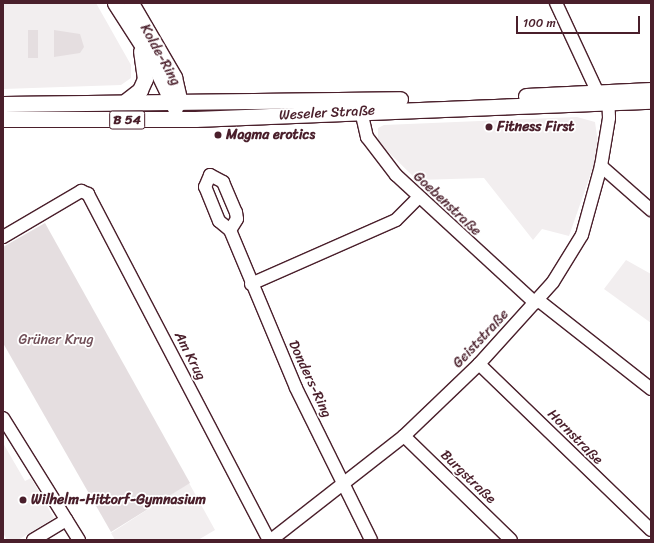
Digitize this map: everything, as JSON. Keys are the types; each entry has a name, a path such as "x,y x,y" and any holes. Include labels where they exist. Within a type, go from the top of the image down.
{"main road":[{"name":"Kolde-Ring","path":"115,3 138,43 153,62 176,101"},
{"name":"Kolde-Ring","path":"131,3 174,77 179,118"},
{"name":"Kolde-Ring","path":"126,101 140,90 145,79 146,66 138,43"},
{"name":"Weseler Straße","path":"3,119 179,118 361,111 605,96 651,90"},
{"name":"Weseler Straße","path":"3,104 126,101 605,96 651,101"}],"street":[{"path":"556,3 605,96"},
{"name":"Geiststraße","path":"270,540 345,485 404,436 479,364 536,301 566,265 582,235 601,166 605,96"},
{"name":"Goebenstraße","path":"361,111 367,137 375,152 418,198 536,301 651,389"},
{"path":"601,166 651,210"},
{"name":"Am Krug","path":"3,237 81,191 90,197 270,540"},
{"path":"251,284 396,220 418,198"},
{"name":"Donders-Ring","path":"230,230 251,284 296,388 372,540"},
{"name":"Hornstraße","path":"479,364 651,530"},
{"path":"3,418 79,540"},
{"name":"Burgstraße","path":"404,436 511,540"},
{"path":"33,540 66,520"}],"shaded area":[{"path":"3,3 96,3 131,65 131,78 121,85 3,89"},
{"path":"577,117 595,122 599,150 569,236 542,229 533,240 484,178 417,180 378,142 378,128 384,125"},
{"path":"626,260 651,274 651,323 604,289"},
{"name":"Wilhelm-Hittorf-Gymnasium","path":"3,443 25,481 31,478 54,518 18,540 7,540 3,533"},
{"path":"189,483 215,530 198,540 115,540 111,533"}],"green space":[{"path":"28,30 38,30 38,58 28,58"},
{"path":"54,30 80,34 84,47 80,53 54,57"},
{"name":"Grüner Krug","path":"45,223 190,483 111,532 3,343 3,247"}],"place":[{"name":"Fitness First","path":"489,127"},
{"name":"Magma erotics","path":"218,135"},
{"name":"Wilhelm-Hittorf-Gymnasium","path":"23,500"}]}
